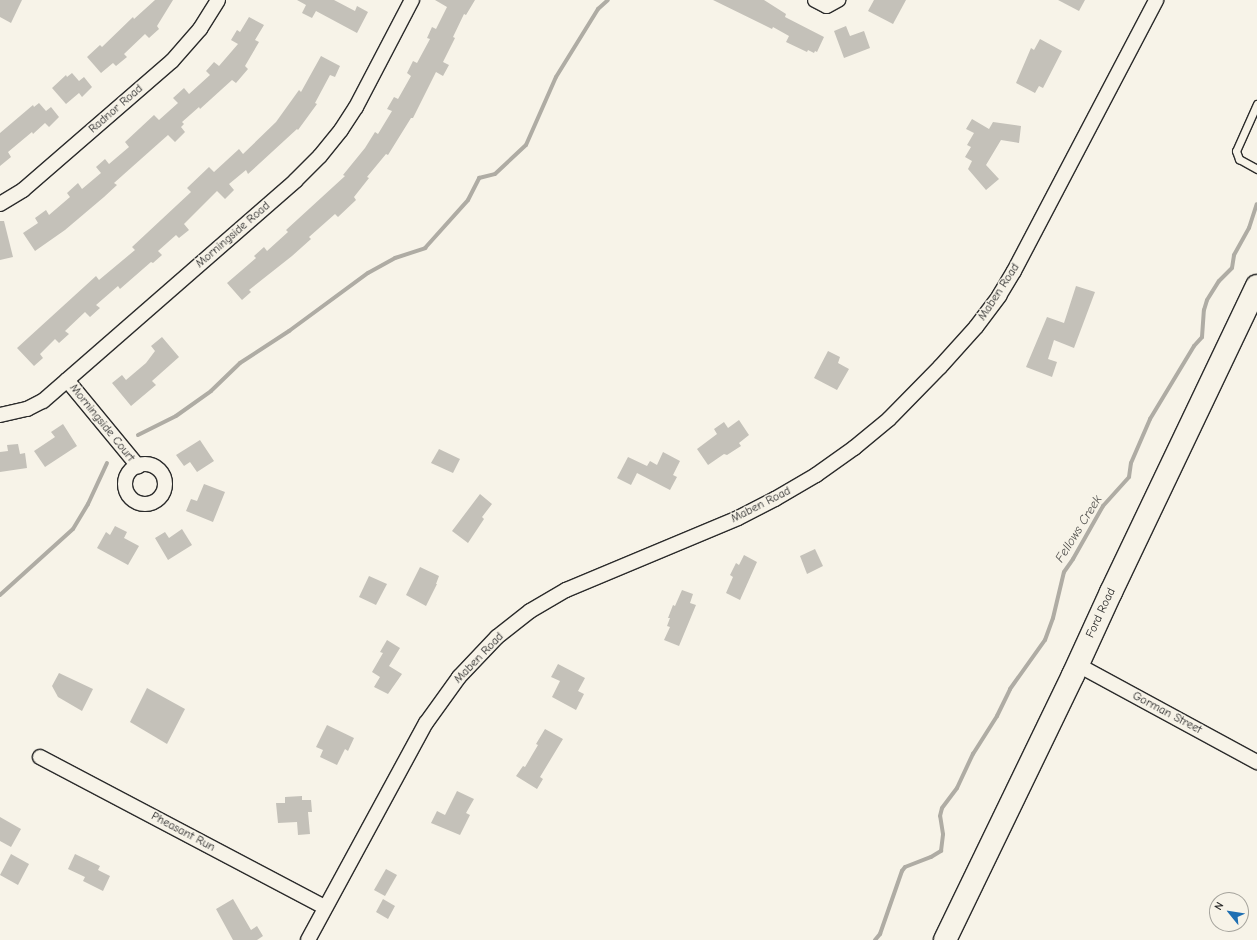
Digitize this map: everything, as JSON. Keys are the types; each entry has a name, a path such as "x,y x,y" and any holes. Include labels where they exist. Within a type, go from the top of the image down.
{"main road":[{"name":"Ford Road","path":"945,940 1078,665 1257,286"}],"street":[{"name":"Radnor Road","path":"0,204 23,190 172,61 200,29 218,0"},
{"name":"Morningside Road","path":"0,415 27,409 43,401 295,181 320,156 341,130 356,106 412,0"},
{"path":"815,0 827,6 838,0"},
{"name":"Maben Road","path":"308,940 426,723 459,677 497,637 530,611 566,590 738,518 775,499 816,475 854,448 889,419 940,367 976,327 1014,270 1156,0"},
{"name":"Morningside Court","path":"67,380 138,466"},
{"name":"Gorman Street","path":"1078,665 1257,762"},
{"name":"Pheasant Run","path":"40,757 325,907"}],"lane":[{"path":"1257,104 1236,152 1238,158 1257,169"}],"building":[{"path":"0,0 22,0 11,23 0,17"},
{"path":"155,0 173,0 157,26 159,29 149,38 145,34 124,54 127,57 116,66 113,63 101,73 87,57 100,45 102,47 133,17 134,19"},
{"path":"297,0 334,0 355,11 357,6 368,12 357,33 316,11 312,18 302,13 306,5"},
{"path":"435,0 475,0 466,15 464,14 453,37 455,38 443,62 449,65 443,76 436,72 413,118 411,118 388,155 386,154 367,177 369,178 354,197 356,200 338,217 335,214 309,237 311,239 292,256 249,290 251,292 242,300 227,283 256,258 254,256 264,247 267,251 288,232 286,230 345,176 343,175 365,148 375,132 378,134 392,111 387,109 394,97 398,99 411,76 407,73 413,61 417,63 430,39 427,38 432,27 436,29 447,7"},
{"path":"713,0 764,0 786,14 785,17 824,37 817,52 815,51 814,53 808,50 807,52 786,42 789,36 773,27 772,29"},
{"path":"874,0 906,0 893,24 868,11"},
{"path":"1058,0 1085,0 1079,11"},
{"path":"249,17 264,25 255,40 259,42 245,66 248,69 236,83 232,80 200,109 199,107 182,122 184,124 181,127 185,132 175,142 168,135 114,183 117,185 104,197 65,230 35,251 23,233 38,223 35,218 46,210 49,215 70,197 67,193 78,183 82,189 101,173 96,167 105,159 109,164 129,147 125,142 154,115 159,120 178,103 173,98 184,88 189,94 210,75 206,71 214,62 219,66 238,44 231,40 237,30 240,32"},
{"path":"846,26 850,36 864,31 870,48 844,58 834,31"},
{"path":"1040,39 1062,51 1043,88 1039,86 1035,93 1016,83 1031,48 1034,50"},
{"path":"321,56 340,66 335,77 330,75 315,103 317,104 298,130 297,129 248,174 246,170 229,184 234,190 225,199 217,191 184,224 189,230 179,238 176,235 158,251 162,255 153,263 151,262 120,289 118,286 96,305 100,308 90,317 85,312 65,331 69,334 59,343 55,339 40,354 43,358 34,366 17,348 96,276 99,280 135,250 132,247 191,192 187,188 209,167 214,172 239,149 243,154 276,122 299,90 301,92"},
{"path":"72,73 79,81 84,77 92,87 82,97 79,93 66,104 52,88 66,75 67,77"},
{"path":"39,103 46,111 51,107 59,117 49,127 45,123 33,134 32,132 8,152 11,157 0,166 0,133 33,105 34,107"},
{"path":"972,119 989,129 993,122 1021,126 1019,143 1001,140 986,165 999,179 986,190 968,169 972,161 965,157 971,147 967,145 974,133 966,129"},
{"path":"0,221 4,221 13,257 0,260"},
{"path":"1076,286 1095,292 1074,348 1054,340 1048,359 1057,362 1052,377 1026,367 1047,317 1064,323"},
{"path":"162,337 179,357 152,381 156,385 131,406 112,383 122,375 126,380 146,363 155,351 151,346"},
{"path":"828,351 840,357 838,363 849,369 837,390 814,378"},
{"path":"739,420 749,435 739,443 741,446 727,455 724,454 708,465 697,449 717,434 714,429 724,422 728,428"},
{"path":"63,424 77,446 45,467 34,451 55,437 51,432"},
{"path":"200,440 214,461 197,472 190,462 184,466 176,455"},
{"path":"18,444 20,454 25,453 27,468 0,472 0,452 8,451 7,445"},
{"path":"439,449 460,459 453,473 431,463"},
{"path":"663,452 680,461 673,475 677,477 670,490 637,473 631,485 617,478 628,457 647,466 650,461 657,465"},
{"path":"204,484 225,492 213,522 186,511 191,499 197,501"},
{"path":"480,494 492,504 482,517 484,519 468,543 452,531"},
{"path":"115,526 127,532 124,538 139,546 128,565 97,548 106,532 110,535"},
{"path":"182,529 192,545 168,560 155,538 165,532 169,538"},
{"path":"815,549 823,566 807,574 800,556"},
{"path":"744,555 757,562 740,600 726,593 733,577 730,575 736,563 739,565"},
{"path":"420,567 439,576 437,584 426,606 406,595"},
{"path":"369,576 387,584 376,605 359,597"},
{"path":"682,590 693,594 690,603 696,605 679,646 664,640 670,627 667,626 670,618 668,618 673,605 675,606"},
{"path":"387,640 400,648 389,666 402,674 388,694 374,687 380,677 372,672 383,653 380,652"},
{"path":"558,664 585,678 578,691 584,694 576,710 552,697 560,681 551,677"},
{"path":"59,673 93,689 82,711 58,697 52,686"},
{"path":"147,688 185,709 167,744 130,722"},
{"path":"327,725 354,738 348,751 345,749 337,765 320,757 323,750 316,747"},
{"path":"545,729 563,739 540,777 543,779 537,789 516,776 523,766 525,767 538,745 536,744"},
{"path":"457,791 474,799 466,813 470,815 460,835 431,823 437,811 445,815"},
{"path":"302,796 302,800 311,800 312,812 308,812 310,834 298,835 297,822 278,823 276,803 285,803 285,797"},
{"path":"0,817 21,829 11,847 0,841"},
{"path":"11,854 29,864 18,885 0,875"},
{"path":"75,854 100,866 98,870 110,876 103,891 83,881 85,877 68,869"},
{"path":"386,869 397,875 385,896 374,890"},
{"path":"233,899 251,930 257,926 263,936 257,940 233,940 216,909"},
{"path":"383,899 395,906 388,919 376,912"}],"waterway":[{"path":"138,435 176,416 211,391 240,363 289,331 368,273 395,258 425,248 468,200 479,178 495,174 526,145 556,77 598,9 608,0"},
{"name":"Fellows Creek","path":"875,940 880,934 902,871 905,867 931,857 941,851 943,834 940,816 942,808 957,788 973,754 997,716 1010,689 1045,640 1053,618 1064,572 1103,506 1129,477 1131,463 1150,419 1194,346 1202,337 1204,310 1207,300 1219,281 1232,268 1234,255 1249,228 1257,204"},
{"path":"0,595 73,529 88,504 107,463"}]}
